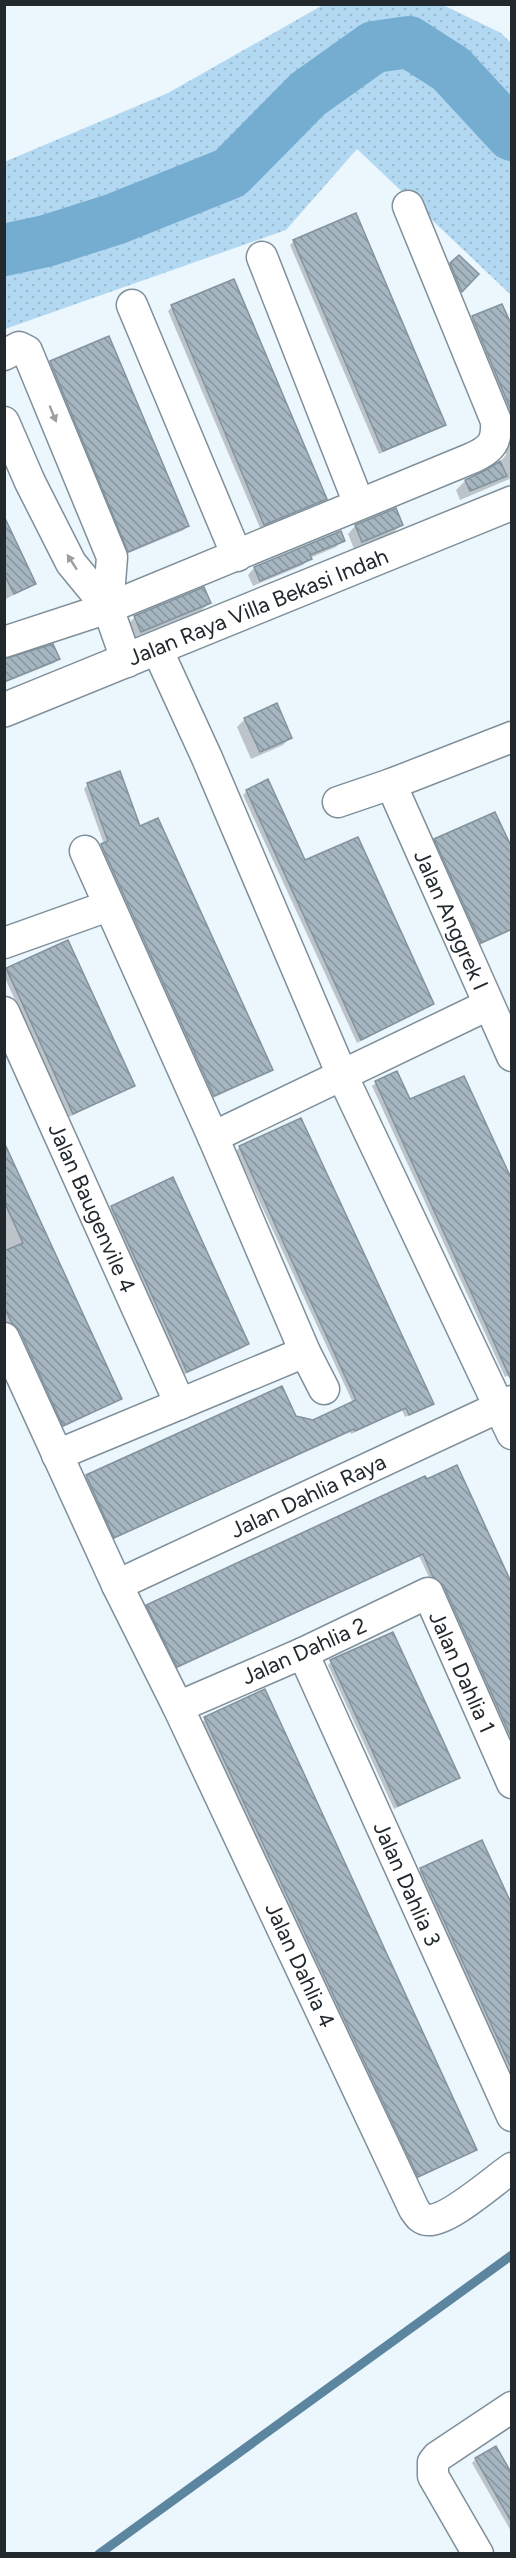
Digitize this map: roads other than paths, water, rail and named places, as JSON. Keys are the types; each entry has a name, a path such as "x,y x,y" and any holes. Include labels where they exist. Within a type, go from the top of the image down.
{"main road":[{"name":"Jalan Raya Villa Bekasi Indah","path":"4,710 127,662 512,503"}],"street":[{"path":"4,642 108,608 481,454 491,447 497,436 496,421 408,206"},
{"path":"262,257 359,504"},
{"path":"132,305 237,556"},
{"path":"18,357 112,557 108,608"},
{"path":"4,422 30,482 71,563 108,608 127,662"},
{"path":"157,649 207,758 342,1075 505,1403 512,1434"},
{"path":"338,802 512,737"},
{"name":"Jalan Anggrek I","path":"391,784 512,1056"},
{"path":"85,850 108,906 213,1137 305,1352 324,1389"},
{"path":"4,943 108,906"},
{"path":"213,1137 488,1005"},
{"name":"Jalan Baugenvile 4","path":"4,1012 180,1404"},
{"name":"Jalan Dahlia 4","path":"4,1338 117,1585 178,1707 414,2209 419,2217 425,2220 441,2217 512,2168"},
{"path":"57,1455 305,1352"},
{"name":"Jalan Dahlia Raya","path":"117,1585 505,1403"},
{"name":"Jalan Dahlia 2","path":"178,1707 303,1653 428,1593"},
{"name":"Jalan Dahlia 1","path":"428,1593 512,1783"},
{"name":"Jalan Dahlia 3","path":"303,1653 512,2116"},
{"path":"478,2553 433,2476 433,2462 512,2407"}],"waterway":[{"path":"4,250 46,241 115,219 230,173 308,94 374,47 409,42 451,69 512,135"},
{"path":"99,2554 512,2255"}]}
